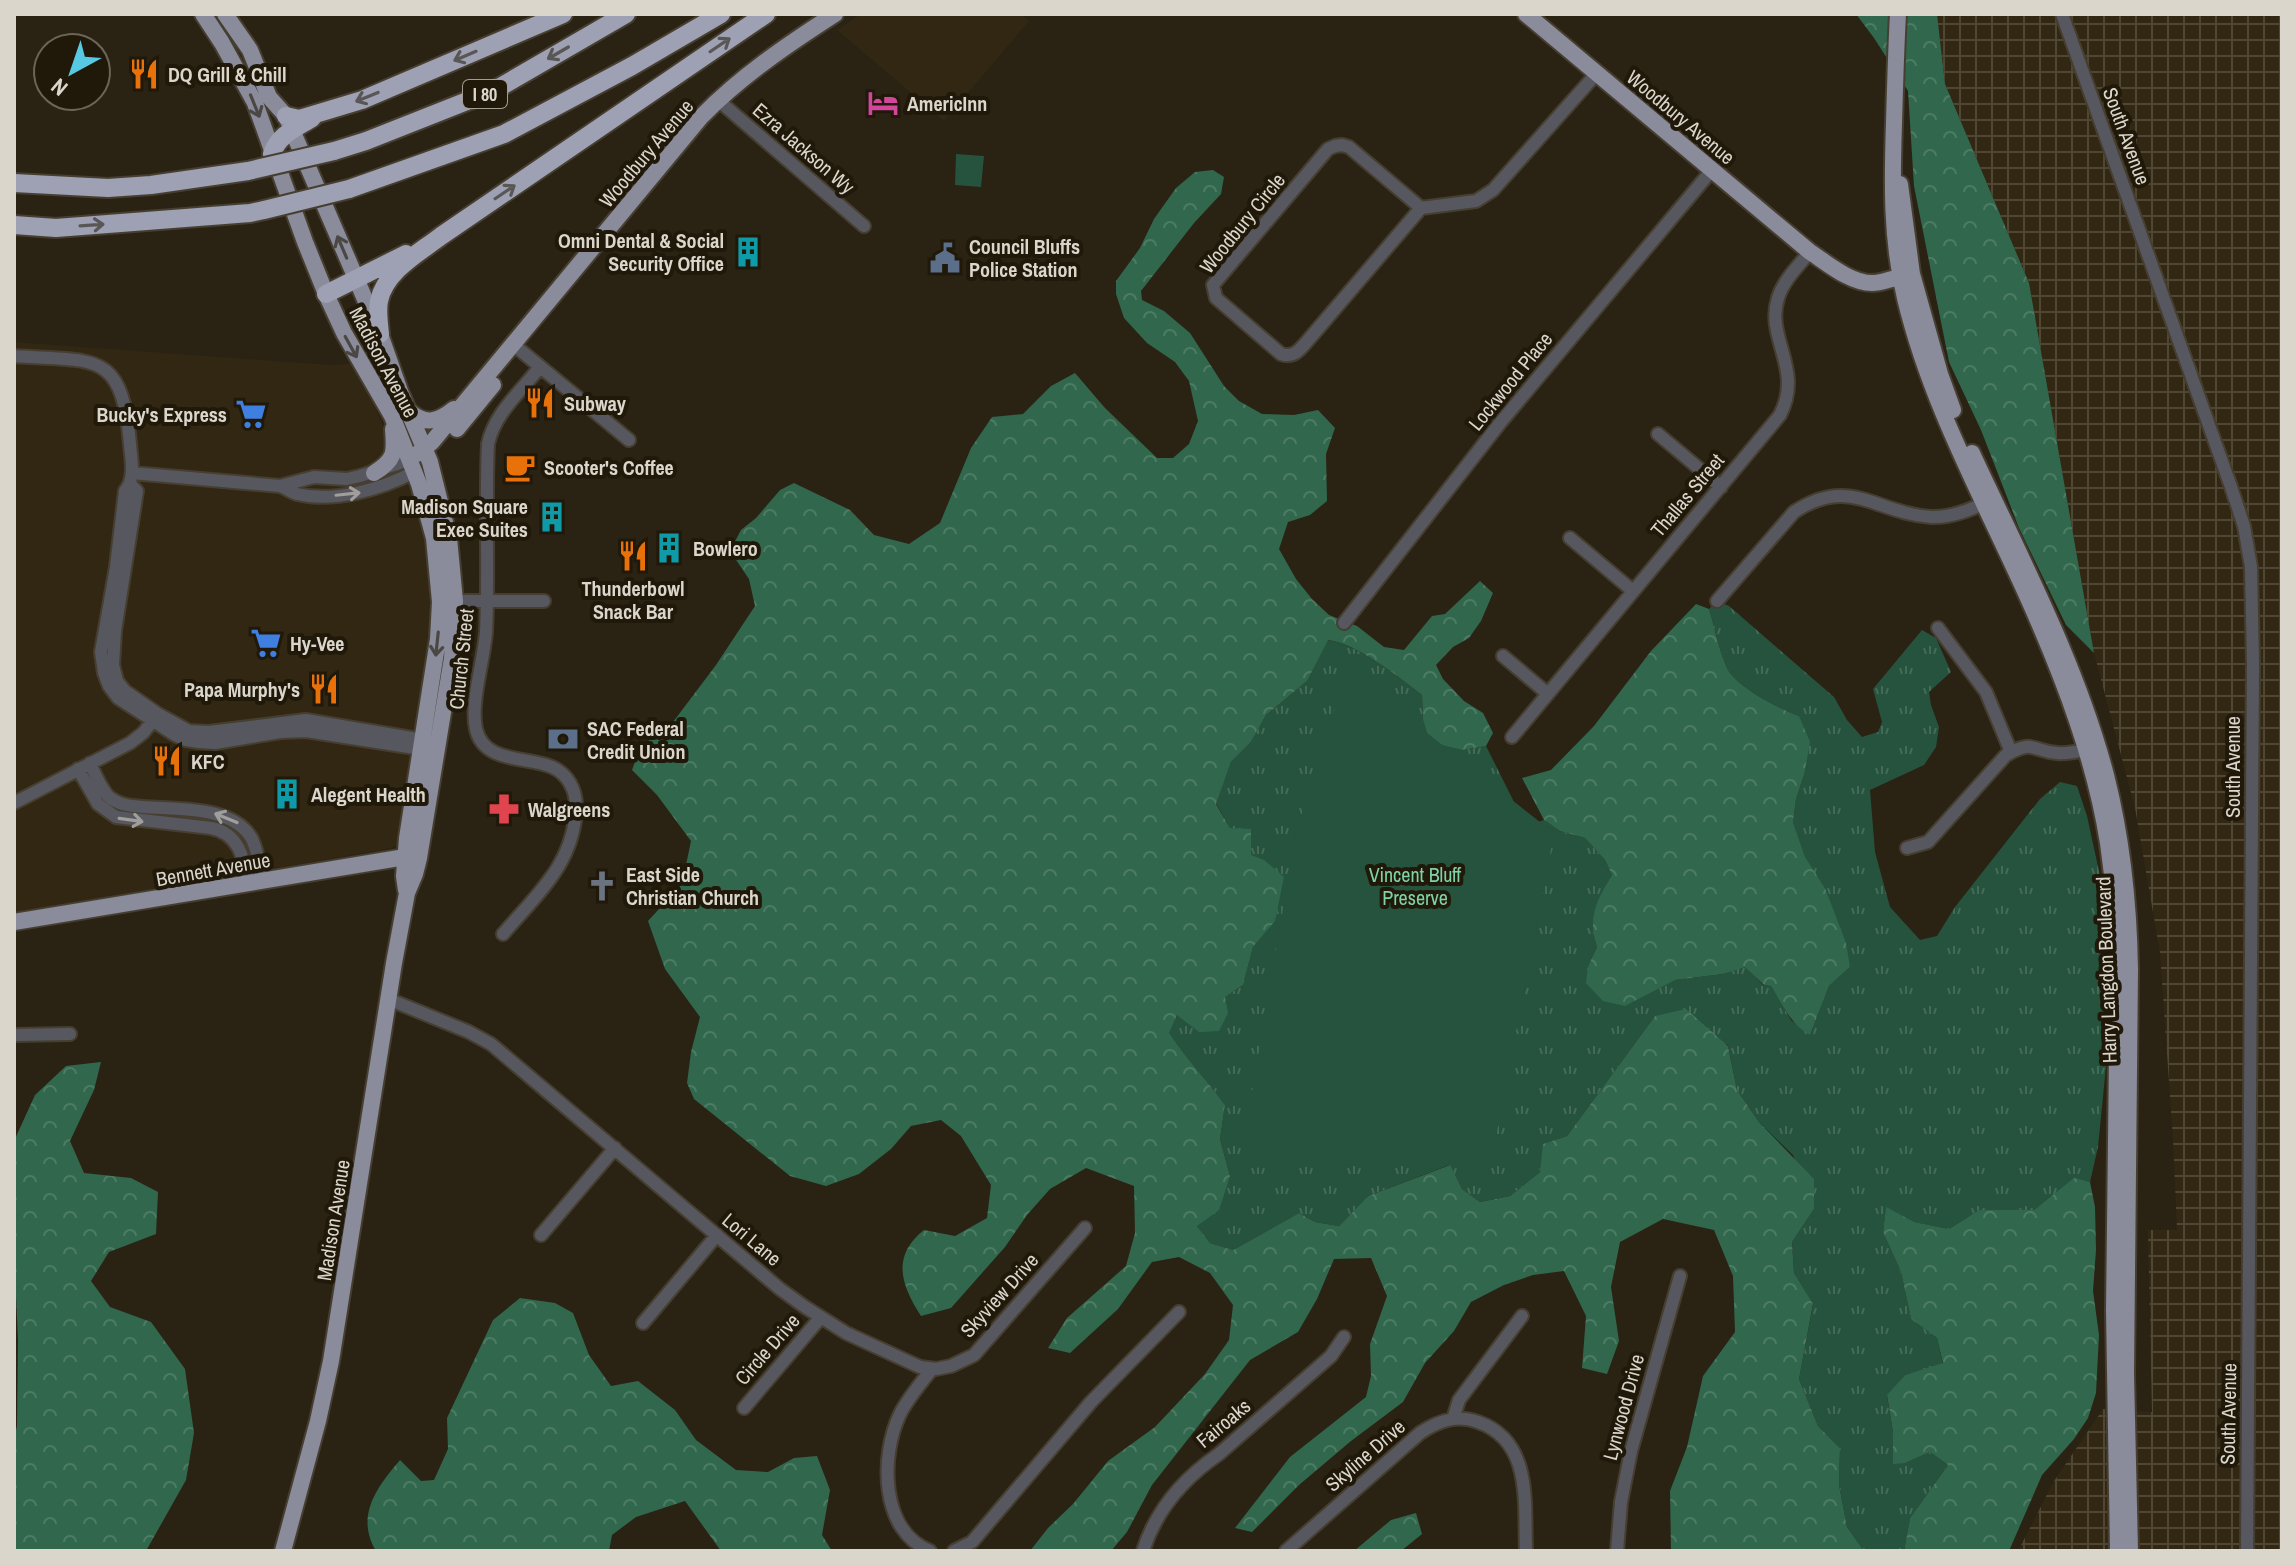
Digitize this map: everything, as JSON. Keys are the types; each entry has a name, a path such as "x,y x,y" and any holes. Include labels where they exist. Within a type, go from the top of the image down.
{"highway":[{"path":"272,154 289,123 362,100 563,14"},
{"name":"I 80","path":"14,183 108,188 151,185 248,171 334,151 495,90 626,14"},
{"name":"I 80","path":"14,225 56,228 250,213 349,189 504,134 632,66 721,14"},
{"path":"380,334 378,305 385,285 396,271 441,236 766,14"},
{"path":"326,294 441,236"}],"main road":[{"name":"Madison Avenue","path":"203,14 255,103 326,294 344,333 427,456 447,529 447,601 437,644 412,857 404,876 407,893 331,1361 283,1551"},
{"name":"Madison Avenue","path":"225,14 250,50 269,97 289,123 380,334 412,466 434,538 447,601"},
{"name":"Woodbury Avenue","path":"427,456 467,398 688,132 718,100 764,61 835,14"},
{"name":"Woodbury Avenue","path":"1526,14 1810,252 1830,275 1844,285 1865,293 1906,281"},
{"name":"Harry Langdon Boulevard","path":"1898,14 1892,216 1897,253 1948,398 1989,502 2106,777 2121,852 2129,933 2126,1374 2130,1551"},
{"name":"Harry Langdon Boulevard","path":"1893,139 1908,310 1935,394 1989,502"},
{"path":"1897,253 1878,287 1900,300 1908,310"},
{"name":"Woodbury Avenue","path":"412,466 427,456 501,374 514,345"},
{"path":"374,473 387,465 393,455 400,412 433,421 446,416 467,398"},
{"name":"Harry Langdon Boulevard","path":"2092,749 2108,842 2117,929 2114,1310 2118,1551"},
{"name":"Bennett Avenue","path":"14,922 412,857"}],"street":[{"name":"South Avenue","path":"2062,14 2230,484 2244,526 2251,567 2247,1551"},
{"path":"1421,208 1476,201 1493,190 1597,73"},
{"name":"Ezra Jackson Wy","path":"718,100 864,226"},
{"name":"Woodbury Circle","path":"1349,147 1421,208 1294,354 1281,354 1216,298 1214,282 1328,149 1349,147"},
{"name":"Lockwood Place","path":"1344,623 1500,423 1712,170"},
{"name":"Thallas Street","path":"1512,737 1780,415 1786,404 1790,383 1776,320 1776,303 1784,284 1810,252"},
{"path":"514,345 629,440"},
{"path":"14,356 88,361 103,367 118,385 125,402 131,479 137,491 115,631 113,665 117,681 125,691 155,718 198,732 306,720 427,745"},
{"name":"Church Street","path":"503,934 554,875 566,856 574,830 576,799 573,787 559,770 498,754 478,734 475,713 484,656 487,602 490,436 500,415 540,367"},
{"path":"1658,434 1721,487"},
{"path":"131,479 280,486 314,477 347,479 412,466"},
{"path":"280,486 297,494 351,494 391,484 412,466"},
{"path":"1717,601 1794,512 1810,501 1839,495 1929,517 1954,514 1989,502"},
{"path":"1570,538 1633,591"},
{"path":"447,601 544,601"},
{"path":"1938,628 1986,692 2011,752"},
{"path":"1503,656 1548,694"},
{"path":"14,803 130,743 155,718"},
{"path":"1907,848 1928,842 2006,755 2020,747 2037,747 2055,753 2092,749"},
{"path":"84,766 98,804 116,817 225,832 235,842 256,882"},
{"name":"Lori Lane","path":"388,999 491,1044 780,1289 846,1333 920,1367 932,1369"},
{"path":"14,1035 70,1034"},
{"path":"541,1235 615,1148"},
{"name":"Skyview Drive","path":"932,1369 958,1364 978,1351 1085,1228"},
{"path":"643,1323 717,1235"},
{"name":"Lynwood Drive","path":"1617,1551 1621,1502 1629,1461 1680,1276"},
{"path":"954,1551 972,1542 1091,1402 1179,1312"},
{"path":"1522,1316 1459,1400 1453,1419 1465,1419 1492,1428 1506,1439 1518,1456 1523,1477 1526,1551"},
{"name":"Circle Drive","path":"744,1408 821,1317"},
{"name":"Fairoaks","path":"1143,1551 1154,1523 1182,1485 1331,1356 1344,1337"},
{"path":"930,1551 916,1544 901,1525 890,1496 887,1468 890,1442 899,1415 932,1369"},
{"name":"Skyline Drive","path":"1286,1551 1420,1433 1442,1421 1453,1419"}],"shaded area":[{"path":"861,14 1020,14 1029,21 944,121 837,30"},
{"path":"1937,14 2282,14 2282,1551 2018,1551 2054,1481 2103,1409 2152,1412 2148,1230 2177,1230 2173,1139 2160,953 2135,808 2094,653 2029,283 1945,84"},
{"path":"14,342 331,365 356,363 418,507 429,581 431,639 399,836 392,848 276,868 268,863 237,870 232,875 14,913"}],"green space":[{"path":"1856,14 1937,14 1945,84 2029,283 2094,653 2066,625 2019,528 1981,430 1949,362 1914,186 1908,91"},
{"path":"956,154 984,156 981,187 955,185"},
{"path":"1213,170 1224,177 1221,194 1141,291 1142,300 1164,311 1190,333 1224,386 1239,401 1262,414 1294,415 1318,410 1335,428 1326,454 1327,501 1310,515 1288,522 1279,549 1296,579 1329,615 1357,626 1384,647 1404,650 1432,616 1445,614 1480,581 1493,593 1481,621 1469,638 1453,647 1436,665 1443,679 1464,701 1483,713 1493,733 1486,746 1463,750 1430,742 1423,719 1422,695 1364,654 1328,640 1307,681 1266,715 1251,742 1231,762 1216,804 1230,828 1251,829 1251,855 1264,860 1284,877 1275,921 1253,947 1243,985 1225,997 1228,1013 1219,1031 1199,1032 1177,1015 1169,1033 1225,1105 1220,1139 1230,1176 1219,1210 1197,1226 1210,1243 1233,1250 1299,1213 1315,1222 1339,1226 1368,1196 1450,1165 1462,1189 1480,1202 1510,1196 1540,1172 1543,1144 1567,1136 1655,1016 1686,1009 1728,1046 1737,1090 1759,1122 1814,1179 1814,1209 1792,1242 1794,1273 1813,1304 1799,1379 1818,1426 1840,1448 1839,1485 1847,1527 1864,1551 1671,1551 1670,1491 1687,1447 1703,1376 1735,1332 1733,1276 1714,1230 1663,1219 1620,1242 1611,1287 1619,1341 1607,1374 1582,1368 1586,1316 1564,1271 1533,1275 1504,1285 1471,1302 1454,1331 1425,1363 1403,1402 1299,1485 1252,1532 1235,1528 1290,1457 1366,1397 1371,1376 1370,1344 1387,1296 1371,1258 1334,1259 1317,1299 1298,1332 1250,1360 1152,1485 1127,1532 1111,1551 1030,1551 1108,1461 1155,1427 1205,1374 1229,1340 1233,1305 1210,1273 1179,1257 1152,1262 1118,1309 1070,1353 1048,1348 1067,1318 1126,1266 1135,1233 1134,1186 1086,1168 1050,1189 1005,1247 951,1308 921,1316 904,1282 903,1260 907,1250 924,1230 955,1236 987,1218 991,1185 961,1136 941,1120 911,1126 891,1149 859,1174 826,1186 790,1176 694,1099 687,1083 700,1017 665,969 648,921 682,884 691,841 657,795 632,770 641,746 670,726 755,606 749,579 730,551 741,530 780,490 794,483 850,510 874,535 909,544 940,523 971,448 992,417 1023,414 1051,386 1075,373 1105,408 1157,458 1173,458 1189,444 1198,421 1189,381 1175,362 1147,343 1124,318 1116,294 1116,281 1176,188 1195,172"},
{"path":"1717,601 1729,606 1834,697 1847,720 1862,737 1878,732 1882,722 1873,689 1922,630 1936,638 1951,672 1929,692 1939,727 1936,747 1924,765 1870,790 1875,852 1890,907 1920,940 1937,936 1955,907 2040,799 2060,782 2077,786 2100,876 2105,929 2106,1066 2098,1147 2090,1182 2074,1179 2034,1210 1979,1210 1949,1229 1913,1222 1886,1208 1883,1232 1901,1272 1911,1319 1937,1338 1943,1364 1905,1375 1887,1396 1893,1432 1893,1463 1905,1463 1930,1452 1948,1465 1910,1518 1904,1551 1864,1551 1847,1527 1839,1485 1840,1448 1818,1426 1799,1379 1813,1305 1794,1273 1792,1242 1814,1209 1793,1155 1759,1122 1737,1090 1728,1045 1655,1016 1567,1136 1544,1144 1540,1172 1510,1196 1480,1202 1462,1189 1449,1165 1368,1196 1339,1226 1315,1222 1299,1213 1233,1250 1210,1243 1197,1226 1230,1176 1220,1139 1225,1105 1168,1033 1177,1015 1225,997 1243,985 1253,947 1275,920 1251,855 1216,803 1231,762 1251,742 1266,715 1307,681 1327,640 1364,654 1422,695 1423,719 1463,750 1486,746 1526,826 1544,820 1560,831 1585,838 1605,860 1612,875 1596,910 1594,938 1597,947 1588,966 1651,991 1675,980 1723,974 1745,966 1763,985 1771,986 1791,1020 1810,1035 1829,986 1850,967 1825,888 1805,858 1793,822 1804,775 1799,716 1739,683 1727,668 1709,609"},
{"path":"1696,604 1709,609 1722,654 1732,675 1759,696 1799,716 1810,742 1793,822 1805,857 1825,888 1846,943 1850,967 1829,986 1810,1035 1792,1020 1771,986 1764,985 1745,967 1723,974 1675,980 1625,1006 1603,1001 1586,983 1588,966 1597,947 1593,927 1595,909 1612,875 1605,860 1585,838 1560,831 1544,820 1522,778 1551,770 1594,726 1651,651"},
{"name":"Vincent Bluff Preserve","path":"1347,670 1554,833 1491,1163 1239,1168 1296,832"},
{"path":"101,1062 94,1090 70,1141 84,1173 131,1178 158,1192 156,1234 109,1252 91,1281 110,1307 151,1322 185,1369 194,1433 186,1480 146,1551 14,1551 18,1340 14,1141 35,1095 66,1066"},
{"path":"2074,1178 2090,1182 2095,1207 2093,1291 2099,1335 2096,1393 2088,1418 2042,1475 2009,1551 1904,1551 1910,1518 1948,1465 1930,1452 1905,1463 1893,1464 1893,1432 1887,1395 1905,1375 1943,1363 1937,1338 1911,1319 1901,1272 1883,1232 1886,1207 1914,1222 1949,1229 1979,1210 2034,1210"},
{"path":"520,1298 555,1303 573,1313 589,1355 611,1386 638,1381 675,1410 696,1440 736,1470 768,1472 794,1458 817,1456 830,1490 822,1535 832,1551 721,1551 685,1501 636,1517 612,1535 609,1551 376,1551 370,1538 368,1514 377,1491 400,1460 421,1481 434,1480 448,1449 447,1418 493,1320"},
{"path":"1416,1513 1422,1534 1401,1551 1354,1551 1391,1520"}],"place":[{"name":"DQ Grill & Chill","path":"144,74"},
{"name":"AmericInn","path":"883,103"},
{"name":"Omni Dental & Social Security Office","path":"748,252"},
{"name":"Council Bluffs Police Station","path":"945,258"},
{"name":"Subway","path":"540,403"},
{"name":"Bucky's Express","path":"251,414"},
{"name":"Scooter's Coffee","path":"520,467"},
{"name":"Madison Square Exec Suites","path":"552,517"},
{"name":"Bowlero","path":"669,548"},
{"name":"Thunderbowl Snack Bar","path":"633,556"},
{"name":"Hy-Vee","path":"266,643"},
{"name":"Papa Murphy's","path":"324,689"},
{"name":"SAC Federal Credit Union","path":"563,739"},
{"name":"KFC","path":"167,761"},
{"name":"Alegent Health","path":"287,794"},
{"name":"Walgreens","path":"504,809"},
{"name":"East Side Christian Church","path":"602,886"}]}
